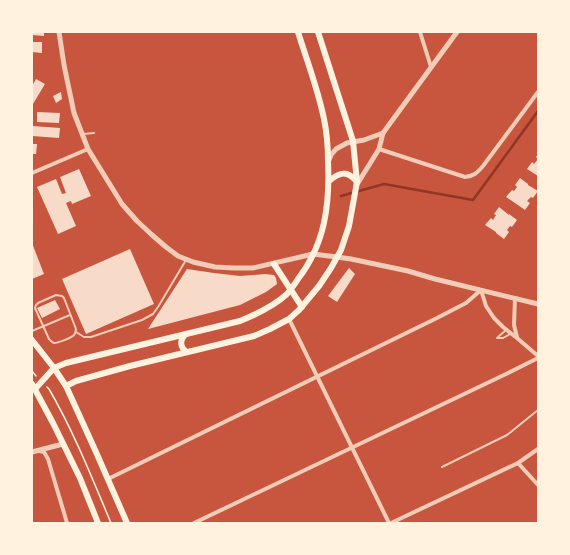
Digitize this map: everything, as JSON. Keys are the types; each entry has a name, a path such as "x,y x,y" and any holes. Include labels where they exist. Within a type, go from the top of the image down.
{"main road":[{"path":"98,523 80,478 34,387 54,368 66,363 240,321 258,314 287,293 307,268 321,237 326,217 329,181 327,139 324,119 318,93 298,32"},
{"path":"66,386 76,381 254,336 288,319 302,307 319,286 337,257 344,242 349,226 356,184 353,141 318,32"},
{"path":"329,181 340,174 347,173 352,176 356,184"},
{"path":"274,264 302,307"},
{"path":"186,334 182,338 181,344 183,349 187,352"},
{"path":"32,340 66,386 127,523"}],"street":[{"path":"59,32 74,113 88,149 122,204 137,221 178,256 193,262 215,267 253,268 313,254 337,257 408,271 538,304"},
{"path":"420,32 431,67"},
{"path":"356,184 379,149 383,133 457,32"},
{"path":"379,149 464,177 471,176 483,166 538,92"},
{"path":"328,161 336,149 347,143 364,140 383,133"},
{"path":"32,173 88,149"},
{"path":"194,523 499,378 538,357 494,318 486,306 482,290"},
{"path":"108,480 424,325 466,303 482,290"},
{"path":"515,298 514,325 517,338"},
{"path":"288,319 390,523 518,463 538,449"},
{"path":"32,452 63,444"},
{"path":"39,450 44,452 48,459 67,523"},
{"path":"518,463 538,485"}],"lane":[{"path":"82,134 94,133"},
{"path":"76,332 72,336 57,343 51,342 35,308 36,305 59,294 64,298 76,332 84,337 91,338 142,320 153,314 187,259"},
{"path":"32,331 70,315"},
{"path":"506,330 497,338 503,338 511,333"},
{"path":"442,467 507,435 538,410"}],"path":[{"path":"49,389 67,421 111,523"}],"building":[{"path":"32,32 44,32 44,36 32,35"},
{"path":"32,42 42,42 42,53 32,52"},
{"path":"36,79 45,84 33,104 32,86"},
{"path":"61,92 62,99 56,103 53,96"},
{"path":"37,112 60,113 59,123 37,122"},
{"path":"32,126 60,128 59,138 32,136"},
{"path":"32,144 37,144 36,154 32,154"},
{"path":"538,159 538,176 527,169 532,162 534,164"},
{"path":"79,169 91,196 72,204 71,201 66,203 76,226 58,234 37,187 56,179 62,194 66,193 60,177"},
{"path":"520,178 538,191 533,198 531,197 527,201 530,203 525,210 506,197 517,187 515,185"},
{"path":"499,207 517,220 512,227 510,226 507,230 509,232 504,239 485,225 491,218 493,220 496,215 494,214"},
{"path":"32,243 44,274 32,279"},
{"path":"130,249 154,304 86,334 62,279"},
{"path":"349,268 355,274 337,302 328,296"},
{"path":"187,269 240,276 265,274 274,275 277,284 266,292 240,305 148,329"},
{"path":"55,300 60,309 42,318 37,308"}],"waterway":[{"path":"341,196 384,184 473,200 538,111"}]}
